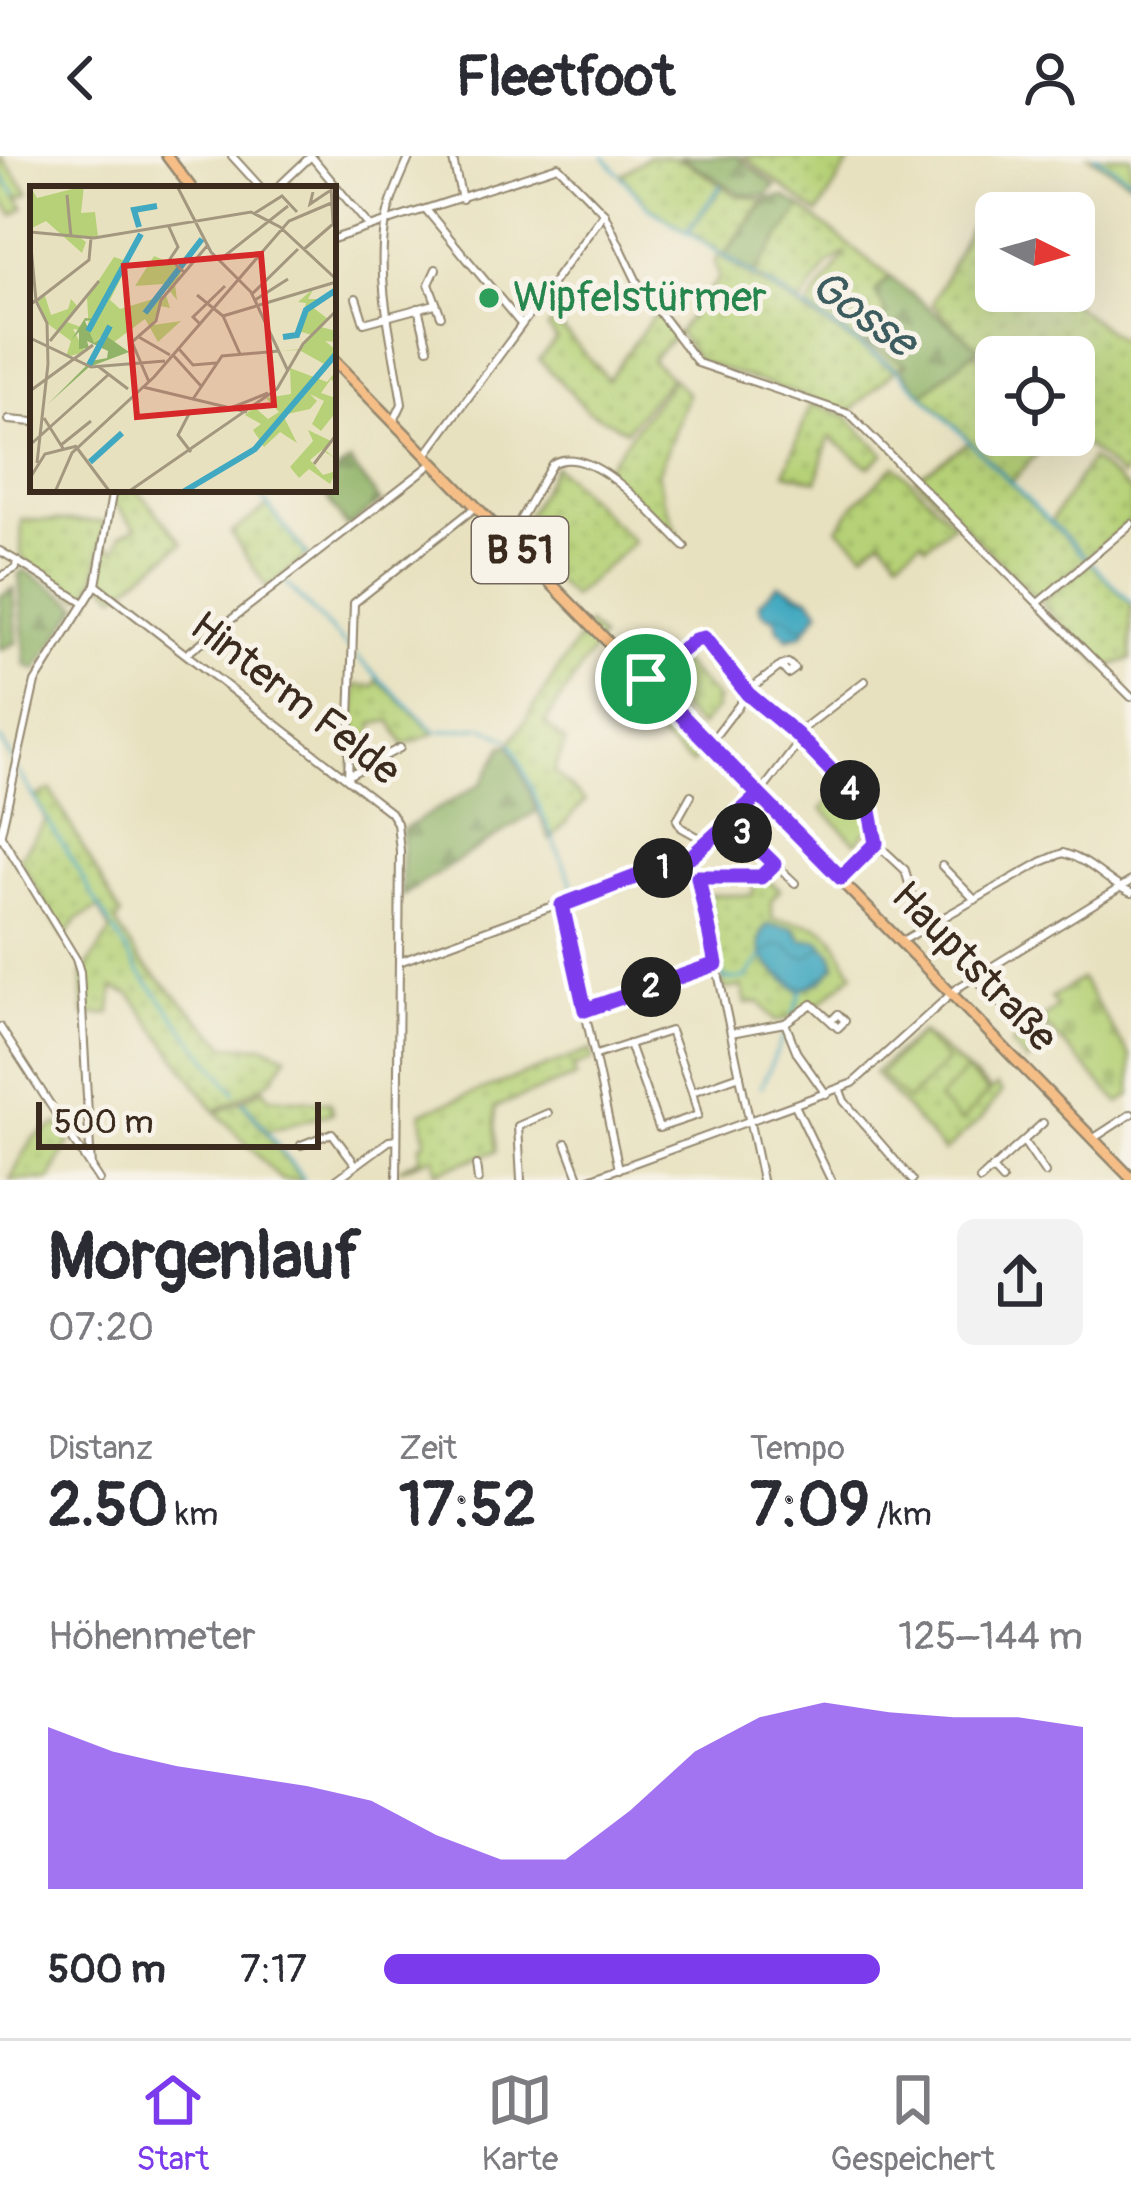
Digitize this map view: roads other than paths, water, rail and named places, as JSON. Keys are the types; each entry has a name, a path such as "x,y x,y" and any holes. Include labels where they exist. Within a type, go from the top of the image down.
{"main road":[{"path":"167,156 190,186"},
{"name":"Hauptstraße","path":"336,363 1131,1176"}],"street":[{"path":"232,156 259,186"},
{"path":"279,186 311,156 336,186"},
{"path":"394,421 402,404 383,255 386,222 410,156"},
{"path":"452,156 462,199"},
{"path":"336,238 558,166 604,213 639,286 698,363 849,414 1131,697"},
{"path":"336,186 370,227"},
{"path":"427,211 521,324"},
{"path":"188,653 430,459 521,324 604,213"},
{"path":"436,269 429,280 442,316"},
{"path":"356,298 364,323 436,304"},
{"path":"418,308 428,348"},
{"path":"9,420 30,422"},
{"path":"509,539 552,464 566,460 602,469 685,548"},
{"path":"91,1168 80,972 76,958 0,837 34,682 96,585 112,492"},
{"path":"349,777 354,603 477,506"},
{"path":"1037,603 1131,524"},
{"path":"0,550 84,603"},
{"path":"0,577 16,568 16,561"},
{"name":"Hinterm Felde","path":"96,585 349,777 397,823 397,1180"},
{"path":"646,679 704,638 748,694 798,735 870,811 876,843 905,870 911,891"},
{"path":"709,744 748,694 782,666"},
{"path":"399,962 693,855 759,795 794,748 798,735 865,681"},
{"path":"349,777 400,748"},
{"path":"691,795 677,820 706,842"},
{"path":"730,821 795,883"},
{"path":"841,878 876,843"},
{"path":"902,941 1063,853 1101,869 1121,889 1131,892"},
{"path":"693,855 762,1180"},
{"path":"698,877 761,877 774,864"},
{"path":"942,866 975,900"},
{"path":"566,1143 584,1180 839,1089 867,1074 974,977 1131,881"},
{"path":"562,905 619,1169"},
{"path":"585,1010 716,964"},
{"path":"974,977 1012,1016"},
{"path":"731,1033 785,1022 812,1004 831,1021"},
{"path":"785,1022 797,1053 826,1094"},
{"path":"0,1027 99,1180"},
{"path":"595,1055 666,1030 674,1034 698,1115 659,1128 629,1044"},
{"path":"692,1092 740,1075"},
{"path":"839,1089 844,1101 912,1180"},
{"path":"795,1105 831,1180"},
{"path":"521,1180 518,1126 548,1113"},
{"path":"1094,1138 1131,1114"},
{"path":"980,1180 1043,1123"},
{"path":"301,1145 332,1133 356,1165"},
{"path":"335,1180 389,1141 398,1140"},
{"path":"1024,1142 1046,1173"},
{"path":"476,1165 478,1180"},
{"path":"993,1170 1001,1180"}],"water":[{"path":"779,584 810,598 820,610 802,635 788,638 775,619 762,613 759,603"},
{"path":"767,925 794,928 803,940 819,940 833,955 835,966 822,981 799,991 762,954 761,935"}],"waterway":[{"name":"Gosse","path":"604,156 619,174"},
{"path":"1095,156 1131,179"},
{"path":"0,173 15,194"},
{"name":"Gosse","path":"622,177 647,206 758,278"},
{"path":"687,232 721,186"},
{"name":"Gosse","path":"763,281 896,369 1131,602"},
{"path":"257,492 308,557"},
{"path":"286,583 349,649"},
{"path":"356,656 436,732 484,727 508,739"},
{"path":"0,739 13,762"},
{"path":"512,743 577,895"},
{"path":"19,772 86,884"},
{"path":"579,901 691,862 698,898"},
{"path":"87,886 111,926"},
{"path":"707,897 723,979 745,979 762,956"},
{"path":"114,930 137,969 235,1093"},
{"path":"793,1014 802,990"},
{"path":"761,1087 786,1030"},
{"path":"243,1102 265,1129"},
{"path":"267,1132 304,1180"}],"place":[{"name":"Wipfelstürmer","path":"489,298"}]}
